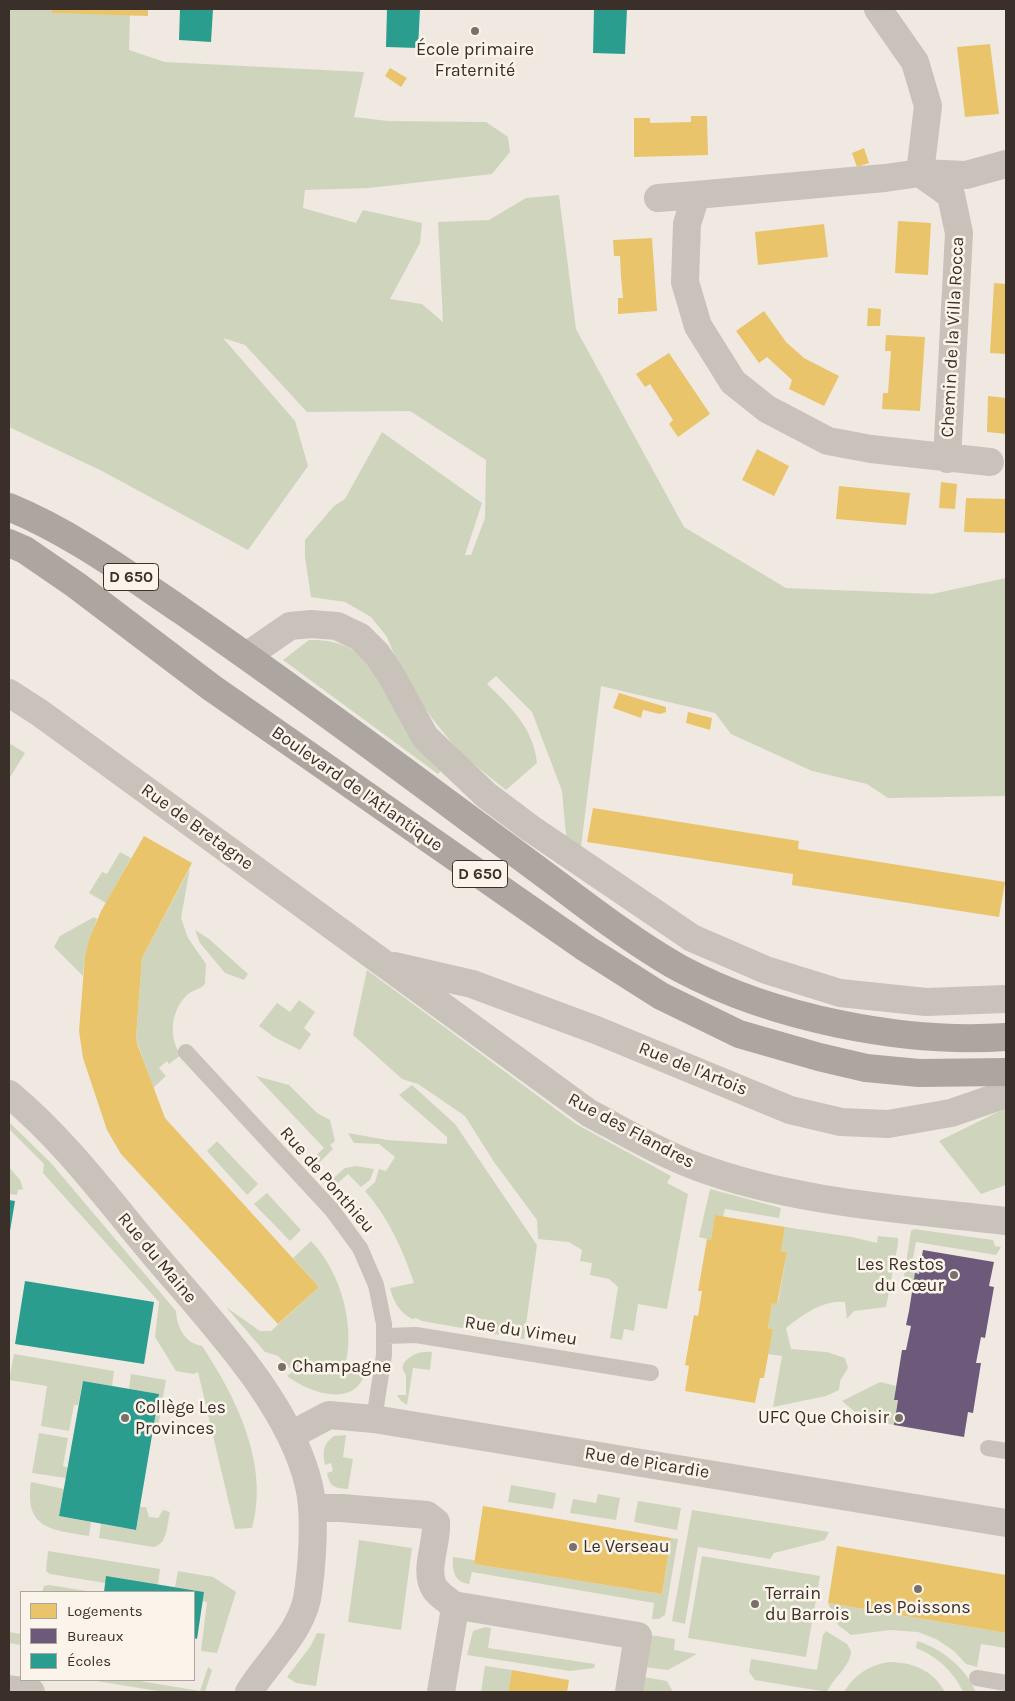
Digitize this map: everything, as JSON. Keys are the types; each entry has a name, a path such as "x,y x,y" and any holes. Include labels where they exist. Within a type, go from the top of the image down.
{"main road":[{"name":"D 650","path":"9,507 37,519 90,548 248,655 616,928 681,969 756,1001 830,1022 904,1034 976,1039 1006,1037"},
{"name":"Boulevard de l'Atlantique","path":"9,543 24,550 76,585 212,688 579,944 661,996 739,1034 819,1057 866,1068 919,1073 1006,1072"}],"street":[{"path":"878,9 916,62 928,106 920,173"},
{"path":"658,198 885,178 920,173 966,175 1006,164"},
{"name":"Chemin de la Villa Rocca","path":"920,173 951,195 959,233 948,459"},
{"name":"Chemin de la Villa Rocca","path":"696,195 687,224 685,282 698,326 733,382 766,408 828,441 871,449 948,459 990,462"},
{"path":"248,655 290,626 310,624 337,626 360,637 377,654 391,675 425,737 486,795 530,828 692,938 766,970 840,993 926,1002 1006,999"},
{"name":"Rue de Bretagne","path":"9,693 34,708 383,963"},
{"name":"Rue de l'Artois","path":"383,963 472,984 596,1030 790,1110 841,1122 888,1124 951,1113 1006,1094"},
{"name":"Rue des Flandres","path":"383,963 589,1113 671,1156 697,1167 808,1196 1006,1221"},
{"name":"Rue du Maine","path":"9,1094 51,1132 168,1271 256,1379 291,1435 309,1487 312,1508 309,1585 306,1606 289,1636 249,1692"},
{"name":"Rue de Picardie","path":"291,1435 329,1415 374,1418 1006,1523"},
{"path":"312,1508 363,1509 432,1517 436,1522 437,1529 431,1566 432,1584 441,1596 453,1605 638,1636 629,1692"},
{"path":"442,1692 454,1614 453,1605"},
{"path":"9,1688 31,1692"}],"lane":[{"name":"Rue de Ponthieu","path":"186,1052 332,1210 356,1242 369,1264 376,1285 385,1336 384,1355 374,1418"},
{"name":"Rue du Vimeu","path":"385,1336 416,1334 651,1373"},
{"path":"988,1448 1006,1451"},
{"path":"977,1678 1006,1683"}],"green space":[{"path":"9,9 52,9 52,13 130,15 129,50 165,62 364,72 354,117 388,121 486,122 508,137 510,152 492,174 369,188 305,190 303,208 356,223 363,210 422,223 420,243 390,299 422,304 443,322 438,222 489,220 526,198 559,195 576,329 684,527 786,588 932,594 1006,578 1006,796 888,798 867,784 812,771 731,734 715,713 601,686 581,847 566,836 562,791 532,712 496,676 487,684 520,719 531,739 537,763 506,790 460,753 431,717 402,674 387,637 371,617 345,602 311,597 305,557 305,540 334,506 345,499 382,432 482,503 465,555 471,555 485,518 486,460 410,411 307,412 245,345 223,338 295,421 308,466 248,550 102,471 9,427"},
{"path":"309,640 337,643 353,650 364,658 388,687 442,769 438,774 283,660"},
{"path":"9,743 25,753 9,779"},
{"path":"120,852 131,858 106,903 89,893 102,872 107,874"},
{"path":"190,868 181,918 188,938 206,964 205,984 188,994 177,1009 174,1017 173,1033 174,1041 181,1055 169,1064 167,1061 159,1068 166,1076 153,1088 136,1038 142,958"},
{"path":"94,917 97,919 85,956 83,976 54,947 60,936"},
{"path":"195,930 209,939 248,974 244,980 225,973 200,943"},
{"path":"367,970 576,1124 671,1176 667,1183 688,1194 667,1309 638,1304 634,1331 624,1329 622,1340 610,1338 618,1287 609,1279 590,1275 592,1263 580,1261 582,1250 569,1242 538,1239 537,1220 494,1162 465,1116 418,1084 402,1079 353,1035"},
{"path":"299,1000 315,1012 304,1028 311,1034 300,1050 274,1037 259,1026 277,1003 290,1012"},
{"path":"256,1076 289,1085 317,1113 330,1120 335,1141 330,1145 333,1149 316,1166 306,1165 324,1148"},
{"path":"412,1085 455,1124 537,1245 524,1339 422,1321 416,1318 412,1319 397,1306 393,1298 390,1288 414,1283 394,1234 381,1212 365,1191 375,1182 379,1169 386,1171 395,1157 379,1144 354,1143 348,1133 387,1140 447,1144 447,1137 399,1095"},
{"path":"1006,1108 1006,1185 981,1194 939,1141"},
{"path":"9,1122 51,1163 176,1311 178,1323 183,1334 191,1342 202,1346 215,1366 238,1409 253,1456 257,1480 252,1528 235,1529 198,1372 194,1374 176,1371 155,1337 159,1302 43,1173 44,1164 9,1129"},
{"path":"217,1141 258,1184 247,1195 207,1151"},
{"path":"356,1166 374,1169 370,1180 361,1187 348,1174 329,1191 329,1182 345,1168"},
{"path":"9,1167 20,1180 23,1189 18,1190 17,1195 9,1194"},
{"path":"710,1189 781,1208 779,1218 725,1209 723,1217 715,1216 711,1240 699,1237"},
{"path":"267,1193 301,1230 290,1241 254,1204"},
{"path":"785,1227 852,1237 877,1243 878,1236 898,1238 898,1244 886,1307 854,1311 847,1319 845,1302 829,1303 806,1313 786,1328 791,1349 827,1352 845,1358 848,1368 840,1381 839,1390 826,1396 773,1407 782,1356 768,1354 773,1329 768,1328 772,1303 778,1303 787,1252 781,1251"},
{"path":"914,1229 993,1240 995,1246 1001,1247 996,1255 916,1242 912,1264 920,1266 913,1284 903,1282 911,1231"},
{"path":"311,1241 331,1268 344,1301 349,1336 348,1354 344,1370 364,1376 358,1386 350,1392 329,1394 317,1391 287,1376 293,1371 278,1356 265,1352 226,1307 260,1331 271,1331 319,1287 293,1258"},
{"path":"423,1352 432,1352 430,1370 413,1368 407,1405 397,1395 406,1395 406,1375 402,1368 410,1357"},
{"path":"14,1354 114,1371 112,1386 83,1381 78,1405 74,1405 69,1431 41,1426 47,1386 9,1380"},
{"path":"131,1374 166,1380 157,1433 152,1433 159,1394 129,1389"},
{"path":"880,1382 896,1386 894,1399 898,1400 894,1425 862,1418 842,1401"},
{"path":"39,1433 68,1438 63,1466 68,1468 66,1478 32,1473"},
{"path":"346,1435 343,1457 353,1459 348,1489 331,1484 327,1473 333,1471 331,1463 325,1465 324,1456 324,1449 330,1439 334,1436"},
{"path":"31,1482 64,1489 59,1516 91,1522 89,1536 53,1529 37,1518 32,1509 30,1498"},
{"path":"511,1485 556,1493 553,1509 508,1502"},
{"path":"598,1494 620,1498 616,1520 570,1513 573,1499 596,1503"},
{"path":"638,1501 681,1508 677,1530 634,1522"},
{"path":"140,1507 146,1507 149,1517 158,1518 163,1510 170,1512 166,1533 162,1542 153,1547 99,1538 101,1524 136,1530"},
{"path":"692,1510 829,1532 825,1540 774,1553 770,1559 698,1547 685,1624 672,1621"},
{"path":"671,1538 678,1539 665,1615 659,1619 652,1619 654,1603 472,1572 469,1584 457,1578 453,1566 453,1557 474,1560 474,1564 662,1594"},
{"path":"359,1540 412,1548 401,1630 348,1622"},
{"path":"48,1551 160,1569 158,1585 105,1583 50,1574 46,1571"},
{"name":"Terrain du Barrois","path":"702,1556 820,1576 806,1657 688,1638"},
{"path":"178,1571 213,1577 236,1592 217,1653 201,1651 207,1602 202,1601 204,1592 175,1587"},
{"path":"49,1585 87,1591 42,1591 44,1586"},
{"path":"828,1603 1006,1633 1006,1648 981,1644 977,1667 966,1664 954,1651 936,1639 918,1632 890,1630 851,1635 838,1625"},
{"path":"485,1627 491,1628 488,1648 595,1664 594,1668 570,1671 467,1655 473,1631"},
{"path":"826,1631 847,1644 851,1651 848,1662 827,1692 755,1680 749,1672 751,1659 817,1670 823,1635"},
{"path":"9,1632 20,1634 20,1645 9,1643"},
{"path":"317,1633 325,1634 316,1686 296,1683 287,1677 310,1647"},
{"path":"650,1635 675,1639 674,1650 697,1654 668,1670 645,1667"},
{"path":"917,1641 926,1644 952,1660 966,1675 976,1692 963,1692 955,1678 944,1665 931,1655 916,1648"},
{"path":"889,1662 898,1662 921,1669 934,1678 945,1692 844,1692 857,1676 869,1668"},
{"path":"485,1666 512,1670 508,1692 481,1692"},
{"path":"208,1667 212,1670 205,1692 163,1692 97,1681 140,1681 200,1691"},
{"path":"643,1677 667,1681 673,1692 641,1692"}],"building: Logements":[{"path":"52,9 148,9 148,16 52,13"},
{"path":"990,44 999,114 965,117 957,47"},
{"path":"390,68 407,78 401,87 385,76"},
{"path":"691,116 707,116 708,155 634,157 634,118 650,118 650,123 691,122"},
{"path":"864,148 869,163 857,167 852,153"},
{"path":"898,221 931,223 928,275 895,273"},
{"path":"824,224 828,257 758,265 755,232"},
{"path":"652,238 657,311 618,314 618,298 623,298 620,256 614,256 613,240"},
{"path":"994,283 1006,284 1006,354 990,353"},
{"path":"868,308 881,309 880,326 867,326"},
{"path":"764,311 786,342 804,358 839,376 824,406 789,389 792,380 767,357 759,363 736,331"},
{"path":"886,335 925,337 920,411 882,409 883,393 888,393 891,351 885,351"},
{"path":"669,353 710,414 678,437 669,424 673,420 650,384 645,387 636,374"},
{"path":"988,396 1006,398 1006,434 987,432"},
{"path":"757,449 789,466 774,496 742,480"},
{"path":"941,482 957,484 955,509 939,508"},
{"path":"839,486 910,493 906,525 836,519"},
{"path":"966,498 1006,499 1006,533 964,532"},
{"path":"619,693 666,707 666,712 660,714 643,710 641,718 613,708"},
{"path":"688,712 712,718 710,730 686,723"},
{"path":"593,808 799,841 798,849 1005,882 999,917 792,885 793,874 587,842"},
{"path":"144,836 192,863 142,958 136,1038 138,1046 165,1118 319,1287 278,1324 121,1154 107,1130 83,1058 79,1031 85,956 89,940 101,911"},
{"path":"715,1215 785,1227 781,1251 787,1252 777,1304 772,1303 768,1328 773,1329 764,1378 760,1378 755,1403 685,1391 689,1366 685,1365 694,1315 698,1316 702,1291 698,1291 707,1239 711,1240"},
{"name":"Le Verseau","path":"483,1506 671,1538 662,1594 474,1564"},
{"name":"Les Poissons","path":"837,1546 1006,1575 1006,1633 828,1603"},
{"path":"512,1670 569,1680 567,1692 508,1692"}],"building: Bureaux":[{"path":"923,1250 994,1262 989,1286 994,1287 985,1338 981,1337 976,1363 981,1363 973,1413 968,1412 964,1437 894,1425 898,1400 894,1400 902,1350 906,1350 911,1326 906,1325 915,1273 919,1274"}],"building: Écoles":[{"path":"180,9 213,9 211,42 179,40"},
{"path":"387,9 420,9 418,48 386,47"},
{"path":"594,9 627,9 625,54 593,53"},
{"path":"9,1200 15,1201 10,1231 9,1231"},
{"path":"25,1281 154,1302 144,1364 15,1344"},
{"path":"83,1381 159,1394 136,1530 59,1516"},
{"path":"106,1576 204,1592 197,1639 195,1638 195,1591 104,1591"}],"place":[{"name":"École primaire Fraternité","path":"475,31"},
{"name":"Les Restos du Cœur","path":"954,1275"},
{"name":"Champagne","path":"282,1367"},
{"name":"Collège Les Provinces","path":"125,1418"},
{"name":"UFC Que Choisir","path":"899,1418"},
{"name":"Le Verseau","path":"573,1547"},
{"name":"Les Poissons","path":"918,1589"},
{"name":"Terrain du Barrois","path":"755,1604"}]}
